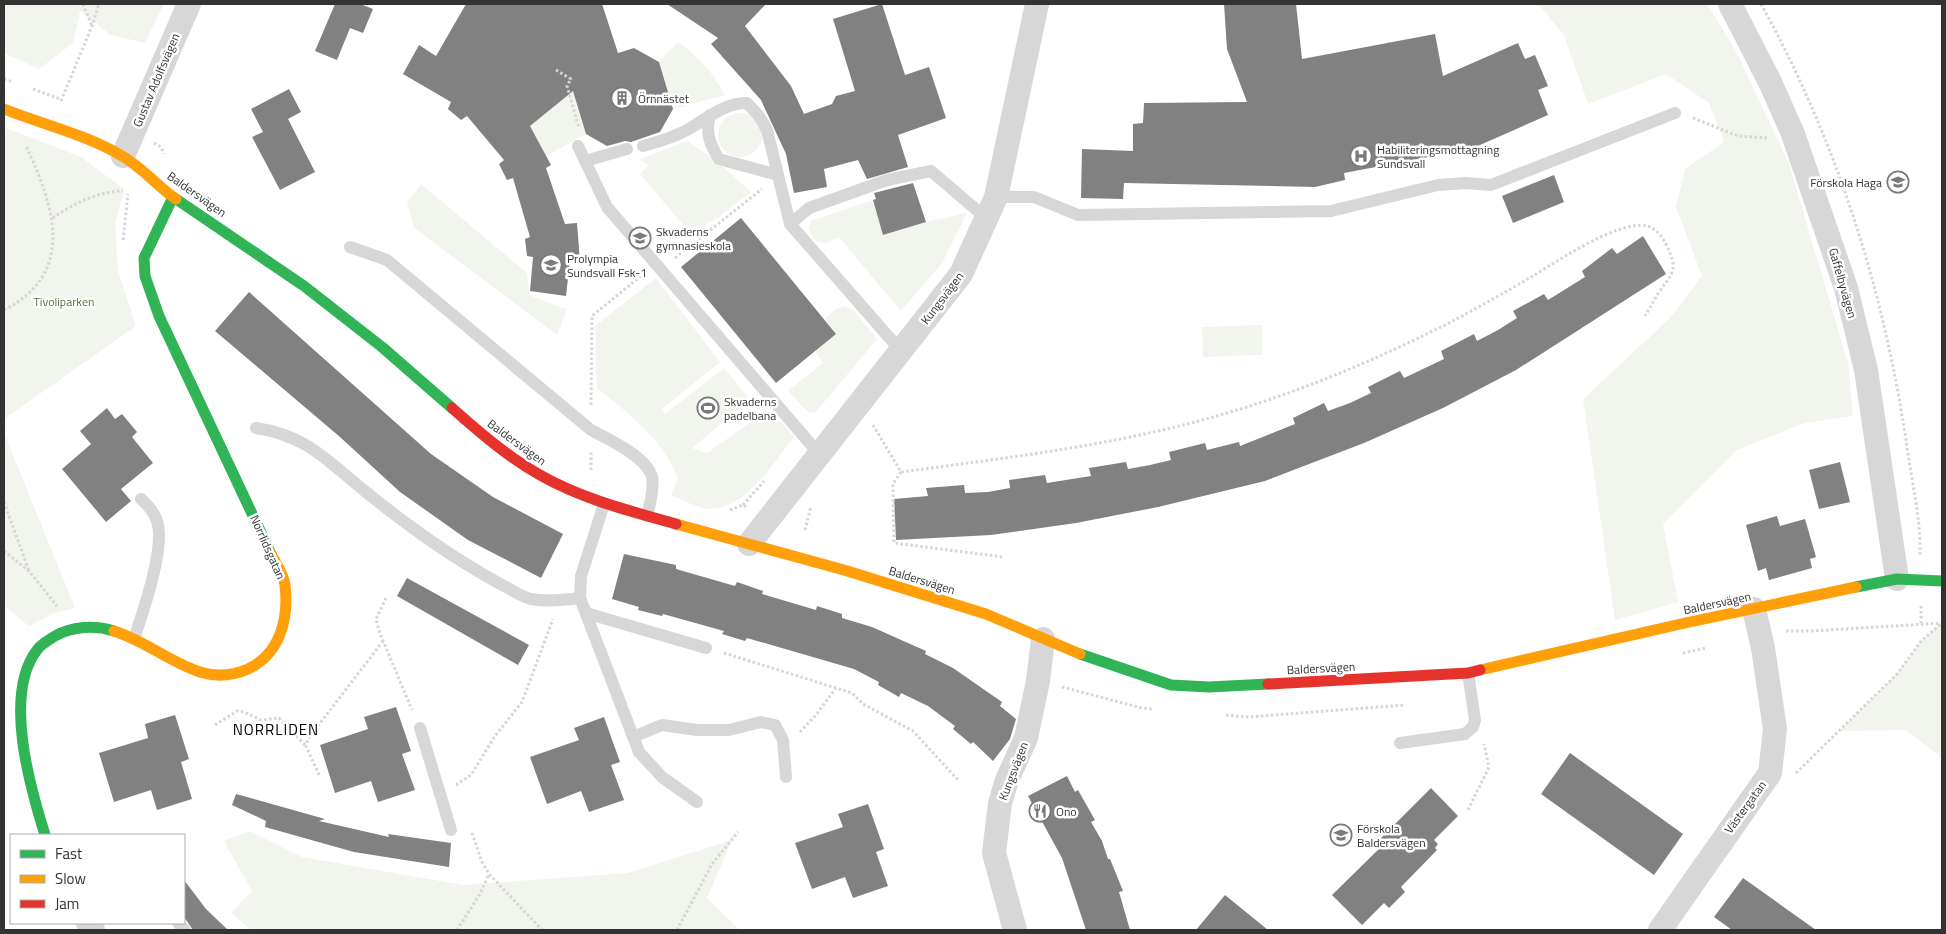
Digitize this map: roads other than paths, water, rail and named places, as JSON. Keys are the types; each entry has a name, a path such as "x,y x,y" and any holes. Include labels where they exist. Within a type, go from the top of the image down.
{"street":[{"name":"Gustav Adolfsvägen","path":"123,156 189,4"},
{"name":"Kungsvägen","path":"749,544 962,274 991,208 1037,4"},
{"name":"Gaffelbyvägen","path":"1730,4 1766,73 1793,134 1846,288 1866,370 1897,579"},
{"name":"Baldersvägen","path":"6,110 47,126 62,128 123,156 173,197 304,286 382,347 477,430 540,475 604,504 844,570 986,614 1094,660 1171,685 1209,687 1468,674 1754,609 1897,579 1942,581"},
{"name":"Norrlidsgatan","path":"45,834 25,764 22,708 25,673 36,651 56,635 69,629 88,626 113,630 134,638 173,661 201,673 224,677 246,672 265,660 277,646 286,611 285,583 159,316 145,276 144,258 173,197"},
{"name":"Västergatan","path":"1660,930 1770,773 1775,729 1763,648 1754,609"},
{"name":"Kungsvägen","path":"1015,930 994,853 1000,803 1007,780 1026,738 1039,673 1042,639"}],"lane":[{"path":"643,146 687,130 710,115 738,103 747,103 759,116 767,130 790,224 901,351"},
{"path":"790,224 809,208 887,180 931,171 991,208 1034,197 1078,215 1331,211 1438,185 1466,183 1491,185 1675,113"},
{"path":"710,115 708,134 712,148 719,159 778,175"},
{"path":"578,146 607,208 820,454"},
{"path":"585,161 627,149"},
{"path":"350,247 387,260 591,430 629,451 644,465 652,477 651,499 647,516"},
{"path":"256,428 279,432 314,448 365,491 433,543 486,576 529,599 560,601 580,598"},
{"path":"134,638 151,579 158,545 158,525 151,508 141,499"},
{"path":"604,504 581,576 580,598 638,752 662,777 698,802"},
{"path":"586,613 706,648"},
{"path":"1400,743 1465,734 1473,728 1475,720 1468,674"},
{"path":"633,736 662,725 697,730 728,730 761,722 774,725 783,740 786,777"},
{"path":"420,728 451,830"}],"place":[{"name":"Örnnästet","path":"622,98"},
{"name":"Habiliteringsmottagning Sundsvall","path":"1361,156"},
{"name":"Förskola Haga","path":"1898,182"},
{"name":"Skvaderns gymnasieskola","path":"640,238"},
{"name":"Prolympia Sundsvall Fsk-1","path":"551,265"},
{"name":"Skvaderns padelbana","path":"708,408"},
{"name":"Ono","path":"1040,811"},
{"name":"Förskola Baldersvägen","path":"1341,835"}],"district":[{"name":"NORRLIDEN","path":"276,729"}],"park label":[{"name":"Tivoliparken","path":"64,301"}]}
